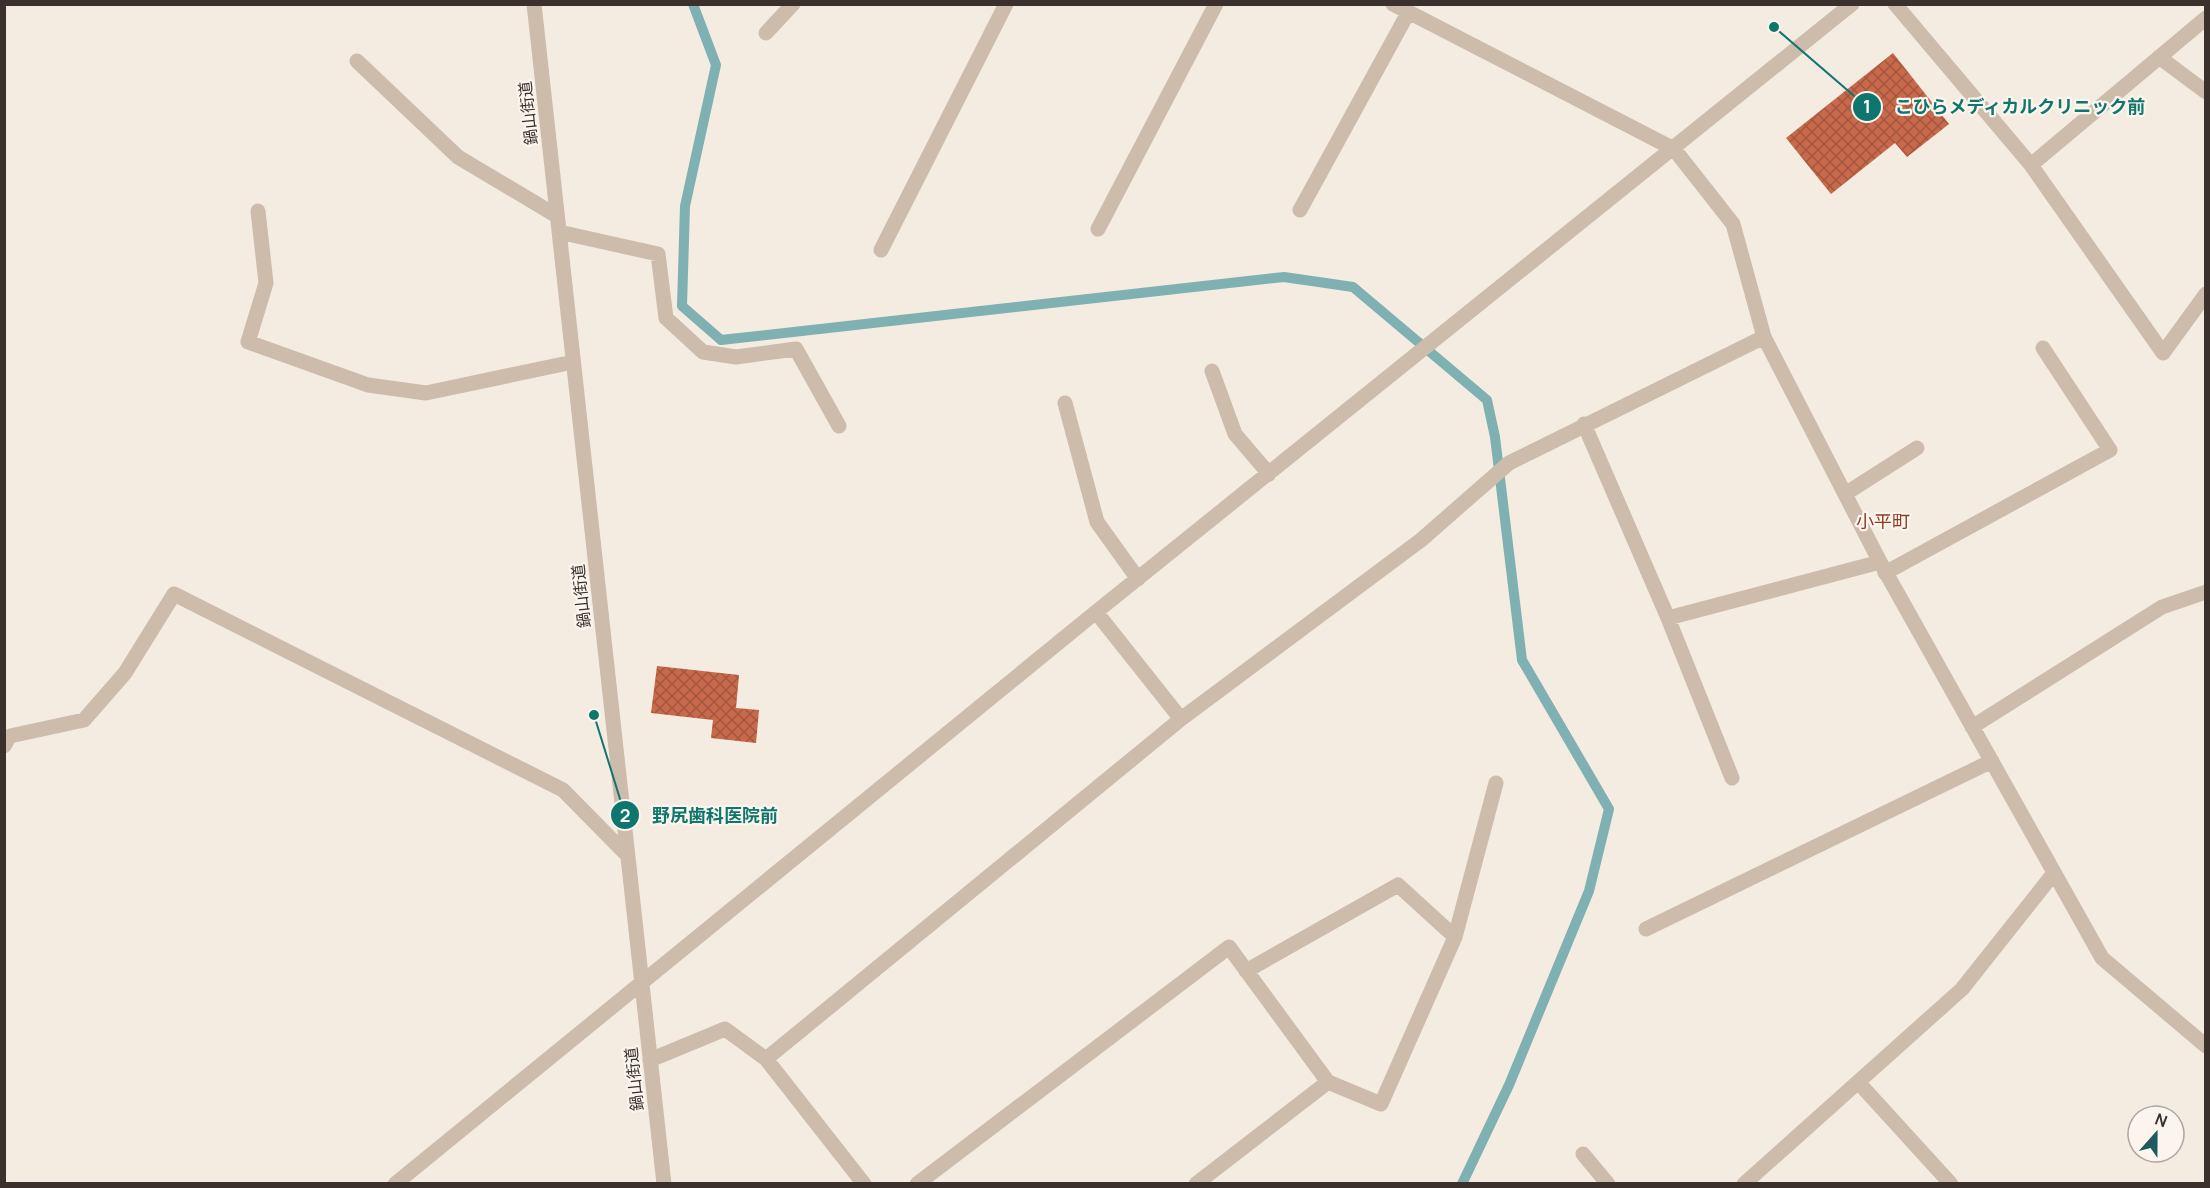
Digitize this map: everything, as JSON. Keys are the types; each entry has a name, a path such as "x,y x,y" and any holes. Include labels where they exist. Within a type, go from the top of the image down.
{"street":[{"name":"鍋山街道","path":"534,4 664,1184"},
{"path":"766,33 793,4"},
{"path":"881,250 1006,4"},
{"path":"1098,229 1216,4"},
{"path":"1393,4 1674,149 1733,224 1764,337 1883,567 2102,958 2202,1045"},
{"path":"395,1184 1096,612 1852,4"},
{"path":"1896,4 2031,165 2163,353 2205,294"},
{"path":"1300,210 1408,13"},
{"path":"2031,165 2205,18"},
{"path":"2159,57 2205,92"},
{"path":"357,61 458,157 557,216"},
{"path":"258,211 266,283 248,342 368,385 426,393 573,363"},
{"path":"559,232 658,254 666,318 703,352 736,357 796,349 839,426"},
{"path":"766,1059 1181,719 1421,540 1509,463 1764,337"},
{"path":"1668,618 1883,567 2110,450 2043,348"},
{"path":"1212,371 1235,434 1269,474"},
{"path":"1065,403 1097,522 1138,579"},
{"path":"1584,424 1668,618 1732,778"},
{"path":"1845,494 1917,448"},
{"path":"1972,727 2162,607 2205,592"},
{"path":"4,746 10,736 84,720 125,673 174,594 562,790 628,856"},
{"path":"1096,612 1181,719"},
{"path":"1646,929 1992,761"},
{"path":"916,1184 1229,947 1328,1082 1381,1104 1455,937 1496,783"},
{"path":"1744,1184 1962,989 2054,873"},
{"path":"1246,971 1398,885 1455,937"},
{"path":"651,1060 726,1029 766,1059 864,1184"},
{"path":"1196,1184 1328,1082"},
{"path":"1858,1082 1951,1184"},
{"path":"1583,1154 1608,1184"}],"building":[{"path":"1893,53 1949,124 1907,157 1895,143 1831,194 1786,138"},
{"path":"657,666 739,675 736,708 759,710 756,743 711,738 713,720 651,713"}],"waterway":[{"path":"693,4 716,65 685,206 682,306 721,340 1284,277 1353,287 1487,400 1495,437 1522,660 1609,809 1589,891 1509,1085 1462,1184"}],"place":[{"name":"こひらメディカルクリニック前","path":"1774,27"},
{"name":"野尻歯科医院前","path":"594,715"}],"district":[{"name":"小平町","path":"1883,522"}]}
